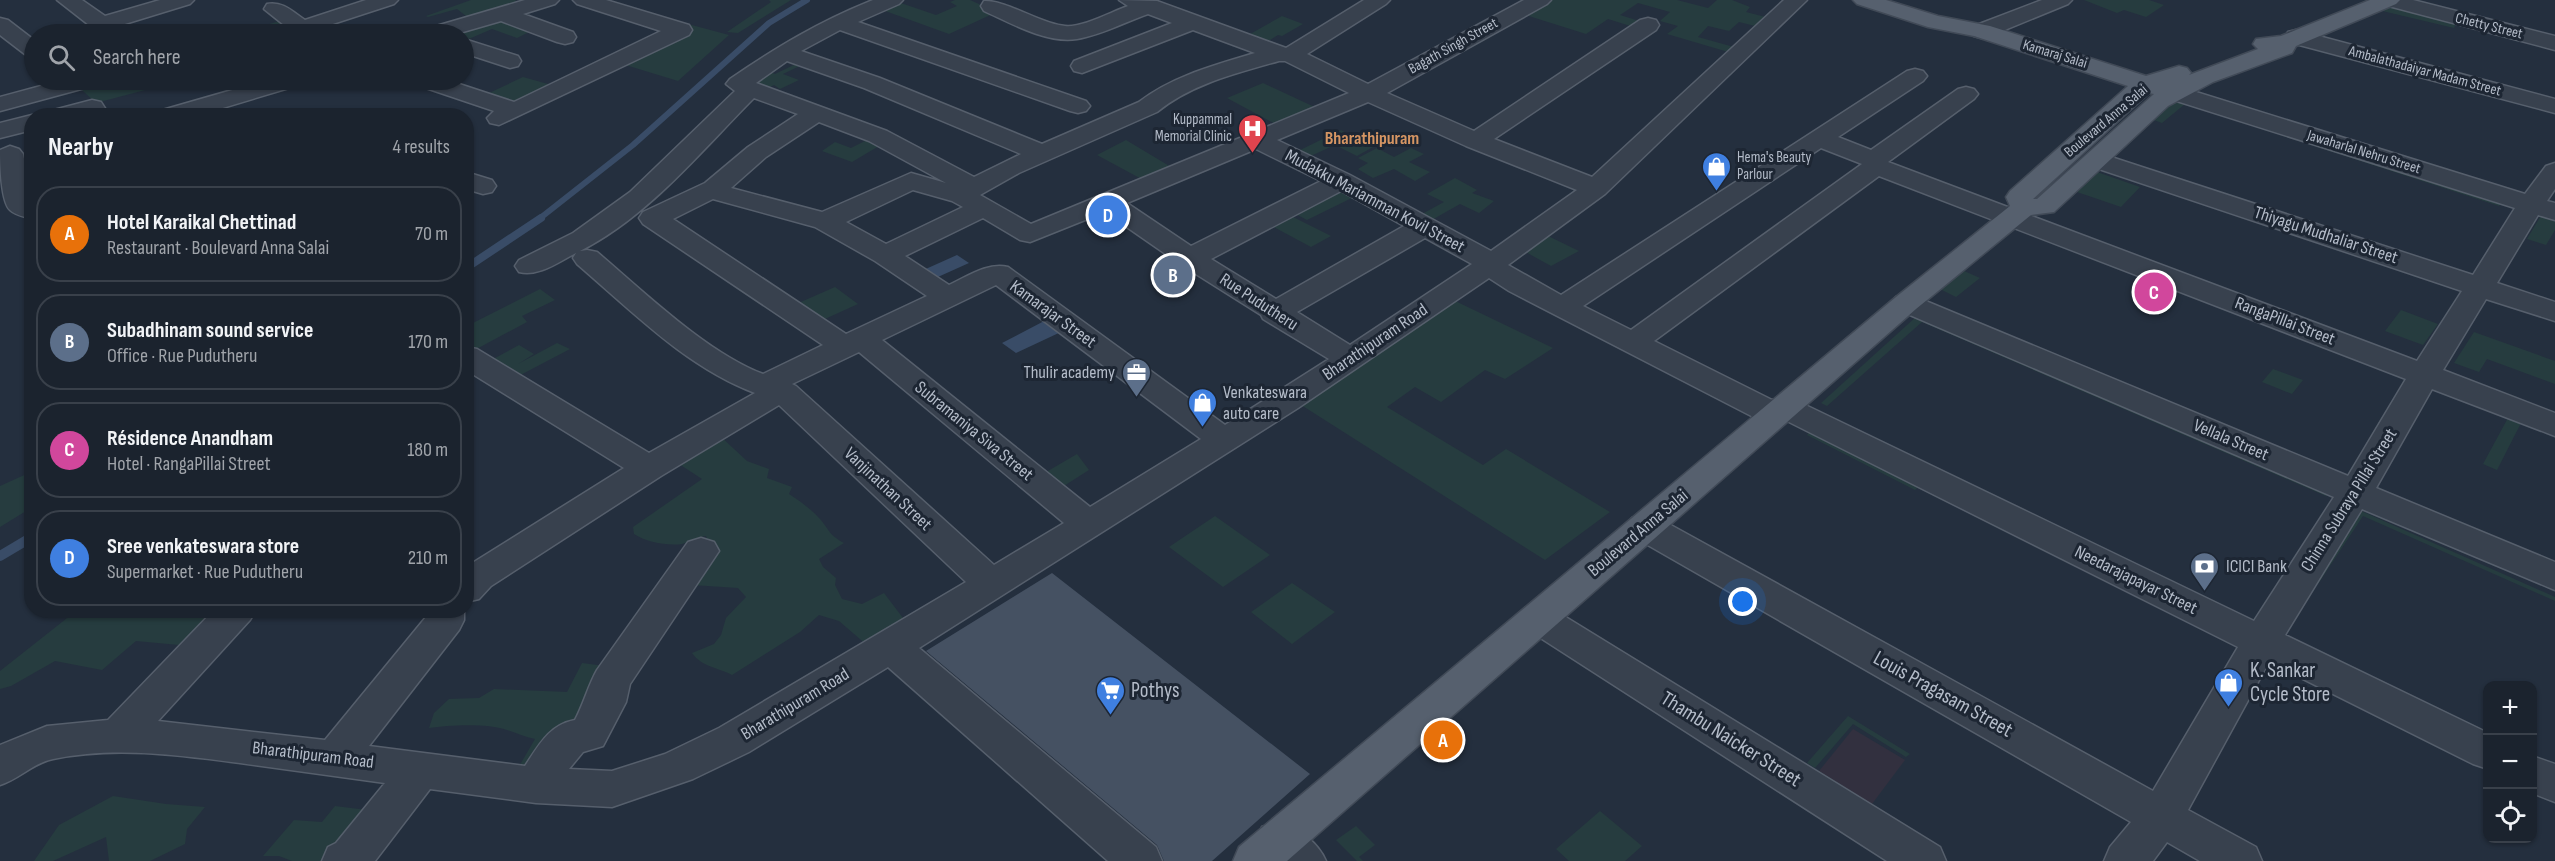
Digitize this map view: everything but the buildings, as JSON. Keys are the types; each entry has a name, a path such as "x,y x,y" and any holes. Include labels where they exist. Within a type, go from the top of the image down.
{"main road":[{"name":"Kamaraj Salai","path":"1864,0 1936,22 1959,24 1982,31 2154,92"},
{"name":"Boulevard Anna Salai","path":"2020,213 2019,197 2116,110 2154,92 2190,82 2284,48 2290,39 2389,0"},
{"name":"Kamaraj Salai","path":"1936,22 1948,30 2154,92"},
{"path":"2095,75 2114,98 2116,110"},
{"name":"Boulevard Anna Salai","path":"1279,854 1538,618 1906,303 2020,213 2045,206 2096,160 2154,92"}],"street":[{"path":"68,0 102,24 183,0"},
{"path":"314,24 387,0"},
{"path":"468,24 548,0"},
{"path":"449,90 507,114 681,30 584,0"},
{"path":"892,0 838,22 784,53 738,84 878,136 973,197"},
{"path":"885,255 973,197 1010,168 1148,107 1157,98 1206,77 1284,54 1379,0"},
{"name":"Bagath Singh Street","path":"973,197 1030,234 1367,94 1540,0"},
{"name":"Bharathipuram Road","path":"0,768 17,756 46,743 119,736 174,738 536,786 612,789 678,767 735,740 891,647 1224,440 1350,359 1492,263 1596,188 1796,0"},
{"path":"1982,31 2061,0"},
{"name":"Chetty Street","path":"2389,0 2555,43"},
{"path":"992,6 1064,34 1075,33 1149,6 1196,11 1367,94 1476,141 1596,188"},
{"path":"275,9 296,24"},
{"path":"1082,66 1196,11"},
{"path":"502,14 564,37"},
{"path":"838,22 1078,106"},
{"path":"0,25 24,43"},
{"path":"1476,141 1648,25"},
{"name":"Ambalathadaiyar Madam Street","path":"2290,39 2555,106"},
{"path":"474,49 510,61"},
{"path":"784,53 872,83 1044,154"},
{"path":"12,78 24,76"},
{"path":"1562,306 1908,80 1960,98 1634,342"},
{"path":"0,104 51,90"},
{"path":"195,108 257,90"},
{"path":"529,266 583,239 639,198 750,90"},
{"name":"Jawaharlal Nehru Street","path":"2154,92 2543,208"},
{"path":"620,212 653,218 714,189 757,152 818,112"},
{"path":"24,132 10,148 20,206 24,208"},
{"name":"RangaPillai Street","path":"1817,138 1875,163 2020,213 2555,425"},
{"name":"Mudakku Mariamman Kovil Street","path":"1257,140 1341,181 1492,263"},
{"name":"Thiyagu Mudhaliar Street","path":"2096,160 2555,312"},
{"name":"Chinna Subraya Pillai Street","path":"2126,861 2161,817 2261,642 2355,493 2459,316 2480,286 2543,208 2555,171"},
{"path":"1190,258 1341,181"},
{"path":"825,221 911,182 973,197"},
{"path":"714,189 725,195 825,221 885,255 949,298"},
{"name":"Rue Pudutheru","path":"1108,202 1274,313 1350,359"},
{"name":"Subramaniya Siva Street","path":"653,218 853,342 1088,524"},
{"path":"1274,313 1425,226"},
{"path":"587,258 686,341 739,375 778,391"},
{"path":"1492,263 1495,270 1511,280 1779,411"},
{"name":"Kamarajar Street","path":"949,298 998,273 1224,440"},
{"path":"778,391 773,381 949,298"},
{"name":"Vellala Street","path":"1906,303 2555,577"},
{"path":"474,361 649,468"},
{"path":"474,576 778,391"},
{"name":"Vanjinathan Street","path":"778,391 991,584"},
{"name":"Needarajapayar Street","path":"1779,411 2483,750"},
{"name":"Louis Pragasam Street","path":"1645,527 2240,861"},
{"path":"536,786 557,752 571,737 588,735 606,702 611,681 701,551"},
{"path":"119,736 230,618"},
{"path":"336,758 445,618"},
{"name":"Thambu Naicker Street","path":"1538,618 1924,861"},
{"path":"891,647 1140,861"},
{"path":"344,861 352,857 421,770"},
{"path":"2537,775 2555,784"}],"shaded area":[{"path":"1853,729 1905,760 1872,804 1819,771"}],"green space":[{"path":"471,0 515,0 519,3 460,24 444,24 466,16 457,9 426,16"},
{"path":"769,0 791,0 738,33 727,32 771,2"},
{"path":"970,0 997,12 949,34 877,8 895,1 936,15 957,6 950,2"},
{"path":"1545,0 1677,0 1708,8 1717,0 1732,0 1750,7 1746,12 1773,19 1763,28 1739,22 1729,31 1708,26 1698,37 1741,49 1735,54 1667,34 1678,26 1660,21 1670,12 1638,3 1620,15 1649,24 1640,29 1608,19 1586,34 1519,13"},
{"path":"2084,0 2149,0 2164,5 2146,17 2124,10 2117,13"},
{"path":"2389,1 2468,27 2456,24 2454,28 2374,9"},
{"path":"1282,16 1303,24 1262,45 1243,38"},
{"path":"506,17 537,28 517,38 492,29 474,37 474,27"},
{"path":"280,21 285,24 269,24"},
{"path":"688,24 729,35 678,81 619,63"},
{"path":"802,61 808,62 783,74 799,80 780,89 774,85 761,92 741,84 765,70 775,74"},
{"path":"523,77 555,86 521,105 487,94"},
{"path":"1263,83 1321,110 1281,127 1227,98"},
{"path":"82,90 145,90 96,103"},
{"path":"2175,99 2502,202 2499,206 2185,104 2162,123 2151,119"},
{"path":"1341,130 1373,147 1357,156 1335,145 1304,159 1294,153"},
{"path":"867,140 879,146 852,162 822,151 835,142 851,148"},
{"path":"1126,140 1176,170 1147,182 1097,155"},
{"path":"1377,148 1394,157 1411,148 1424,154 1409,162 1430,172 1415,181 1394,169 1373,178 1358,169 1368,163 1358,158"},
{"path":"2097,172 2140,187 2121,207 2077,192"},
{"path":"1455,178 1477,190 1472,193 1494,201 1479,213 1460,204 1430,221 1422,214 1444,202 1427,194"},
{"path":"1340,182 1360,194 1307,220 1288,210"},
{"path":"2542,214 2555,218 2555,230 2546,245 2527,239"},
{"path":"1289,215 1331,236 1311,247 1270,225"},
{"path":"1548,236 1579,251 1551,266 1522,250"},
{"path":"1962,270 1980,278 1956,297 1938,288"},
{"path":"835,287 858,304 816,323 794,305"},
{"path":"540,289 555,300 522,316 527,322 474,350 474,322"},
{"path":"1449,298 1553,348 1505,379 1485,370 1441,402 1415,387 1387,407 1483,465 1506,449 1610,512 1545,560 1298,403"},
{"path":"2401,310 2438,324 2423,345 2385,331"},
{"path":"1917,316 2328,493 2326,496 1922,322 1827,406 1821,403"},
{"path":"2474,332 2555,361 2555,384 2487,359 2479,372 2454,363"},
{"path":"557,343 570,349 511,380 484,364 519,345 534,354 518,364"},
{"path":"2273,369 2303,380 2292,394 2262,382"},
{"path":"2509,416 2555,434 2555,436 2521,423 2497,470 2483,464"},
{"path":"1811,431 1920,485 1915,490 1807,435"},
{"path":"719,435 747,461 769,469 767,478 792,487 789,494 813,512 832,535 844,543 819,559 823,567 836,578 835,585 842,599 862,604 884,593 906,622 868,646 839,621 819,615 800,632 732,675 696,658 692,653 714,644 721,635 726,618 746,597 738,588 692,585 709,547 706,536 682,544 663,544 639,537 634,534 633,527 702,479 679,464"},
{"path":"1077,454 1089,470 1056,491 1041,475"},
{"path":"24,475 24,512 0,527 0,486"},
{"path":"2359,510 2555,597 2555,601 2363,516 2318,584 2312,581"},
{"path":"1215,516 1270,555 1223,587 1169,547"},
{"path":"1292,583 1335,612 1292,644 1251,612"},
{"path":"67,618 221,618 190,646 136,641 102,670 55,661 11,686 0,689 0,671"},
{"path":"582,663 613,667 596,713 514,775 535,739 489,726 458,725 429,728 434,713 449,699 479,698 494,689 567,692"},
{"path":"1848,716 1910,754 1906,757 1853,724 1815,768 1807,763"},
{"path":"113,796 205,807 187,829 185,844 150,861 109,861 106,837 53,861 34,861 59,825"},
{"path":"335,806 383,812 338,861 292,861 279,856 263,856 294,820 322,822"},
{"path":"1600,811 1642,846 1625,861 1569,861 1556,849"},
{"path":"1356,826 1375,845 1359,857 1363,861 1357,861 1336,840"}],"water":[{"path":"957,255 969,263 929,281 919,272"},
{"path":"1048,319 1063,331 1016,353 1002,343"}],"waterway":[{"path":"539,219 633,145 769,23 807,0"},
{"path":"474,263 541,218"},
{"path":"0,556 24,542"}],"place":[{"name":"Kuppammal Memorial Clinic","path":"1253,154"},
{"name":"Hema's Beauty Parlour","path":"1716,192"},
{"name":"Sree venkateswara store","path":"1108,215"},
{"name":"Subadhinam sound service","path":"1173,275"},
{"name":"Résidence Anandham","path":"2154,292"},
{"name":"Thulir academy","path":"1136,398"},
{"name":"Venkateswara auto care","path":"1202,428"},
{"name":"ICICI Bank","path":"2205,592"},
{"name":"K. Sankar Cycle Store","path":"2229,708"},
{"name":"Pothys","path":"1110,716"},
{"name":"Hotel Karaikal Chettinad","path":"1443,740"}],"district":[{"name":"Bharathipuram","path":"1372,138"}]}
